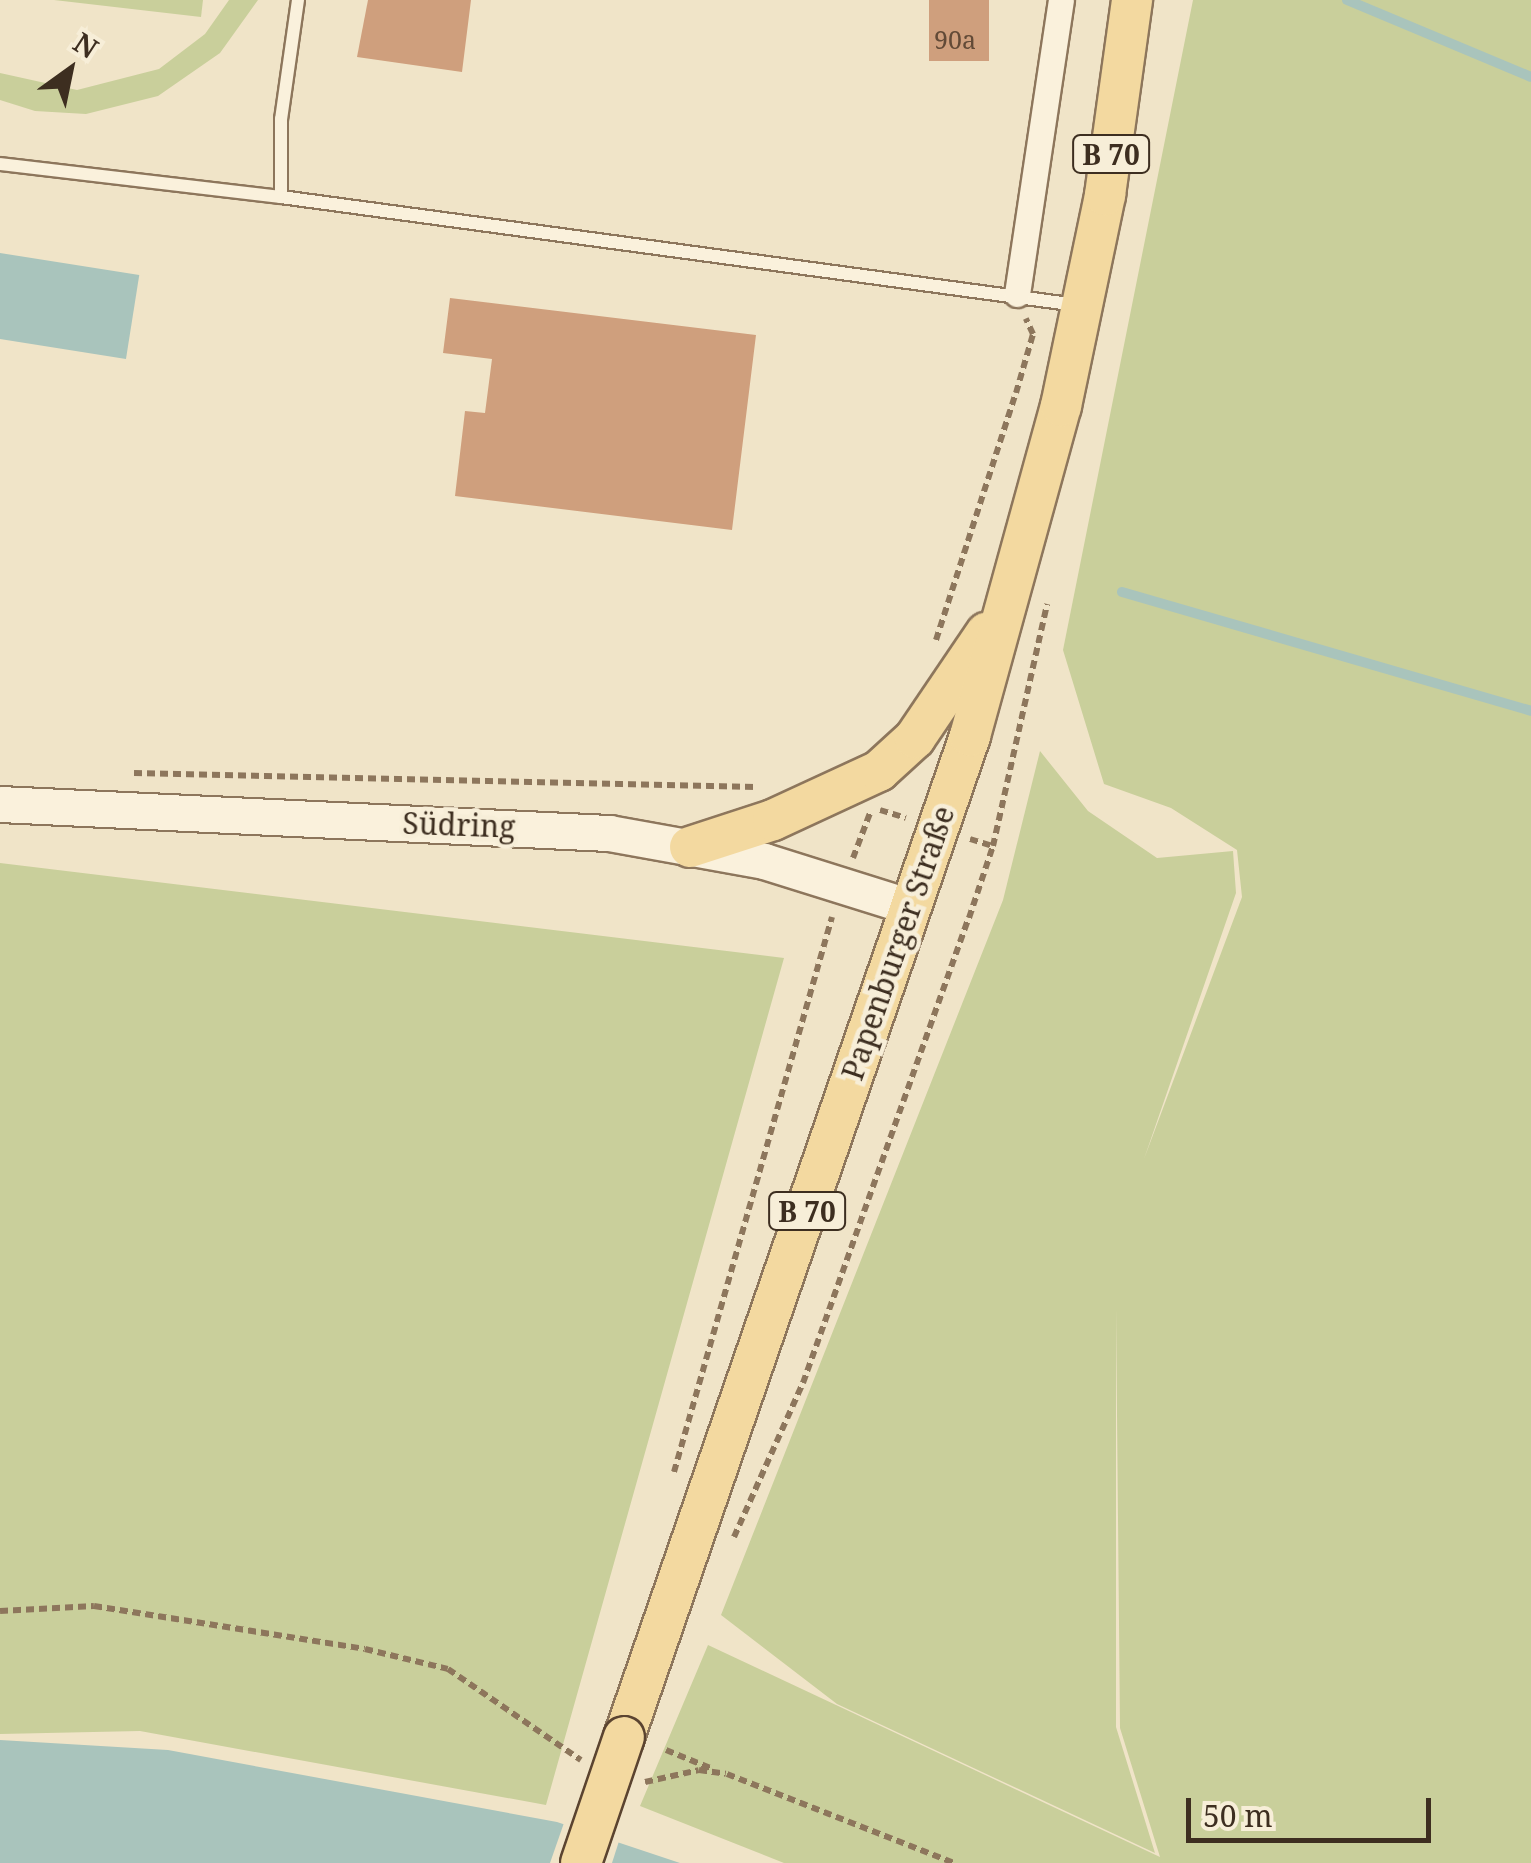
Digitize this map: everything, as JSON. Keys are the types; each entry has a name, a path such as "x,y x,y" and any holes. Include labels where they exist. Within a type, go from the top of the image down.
{"main road":[{"name":"Papenburger Straße","path":"581,1863 908,906 970,736 1061,406 1105,196 1132,0"},
{"path":"690,847 773,820 879,770 915,738 1007,600"},
{"name":"Südring","path":"0,804 609,833 844,882 908,906"}],"street":[{"path":"1016,294 1061,0"}],"lane":[{"path":"281,197 281,119 298,0"},
{"path":"0,164 281,197 1016,294 1080,306"}],"path":[{"path":"932,654 1033,334 1016,294"},
{"path":"127,773 760,787"},
{"path":"844,882 872,808"},
{"path":"732,1542 768,1468 854,1247 993,846"},
{"path":"671,1485 819,951"},
{"path":"0,1611 94,1606 365,1649 448,1669 595,1764"},
{"path":"666,1750 954,1863"},
{"path":"629,1777 646,1783 699,1770 726,1774"}],"green space":[{"path":"54,0 203,0 201,17"},
{"path":"229,0 258,0 220,53 158,96 86,114 35,111 0,100 0,73 77,90 159,69 205,34"},
{"path":"1193,0 1531,0 1531,1863 784,1863 640,1806 708,1645 1160,1857 1120,1728 1116,1308 1116,1727 1155,1853 837,1704 721,1615 1003,900 1040,751 1088,811 1157,858 1233,851 1236,893 1144,1159 1242,897 1237,850 1171,808 1104,784 1063,650"},
{"path":"0,863 784,958 546,1805 140,1731 0,1734"}],"water":[{"path":"0,253 139,275 126,359 0,339"},
{"path":"0,1740 168,1750 557,1822 680,1863 0,1863"}],"pier":[{"path":"565,1820 620,1838 612,1863 550,1863"}],"building":[{"path":"368,0 471,0 462,72 357,57"},
{"path":"929,0 989,0 989,61 929,61"},
{"path":"450,298 756,335 732,530 455,496 465,411 485,413 492,359 443,353"}],"waterway":[{"path":"1347,0 1531,77"},
{"path":"1122,592 1531,711"}]}
